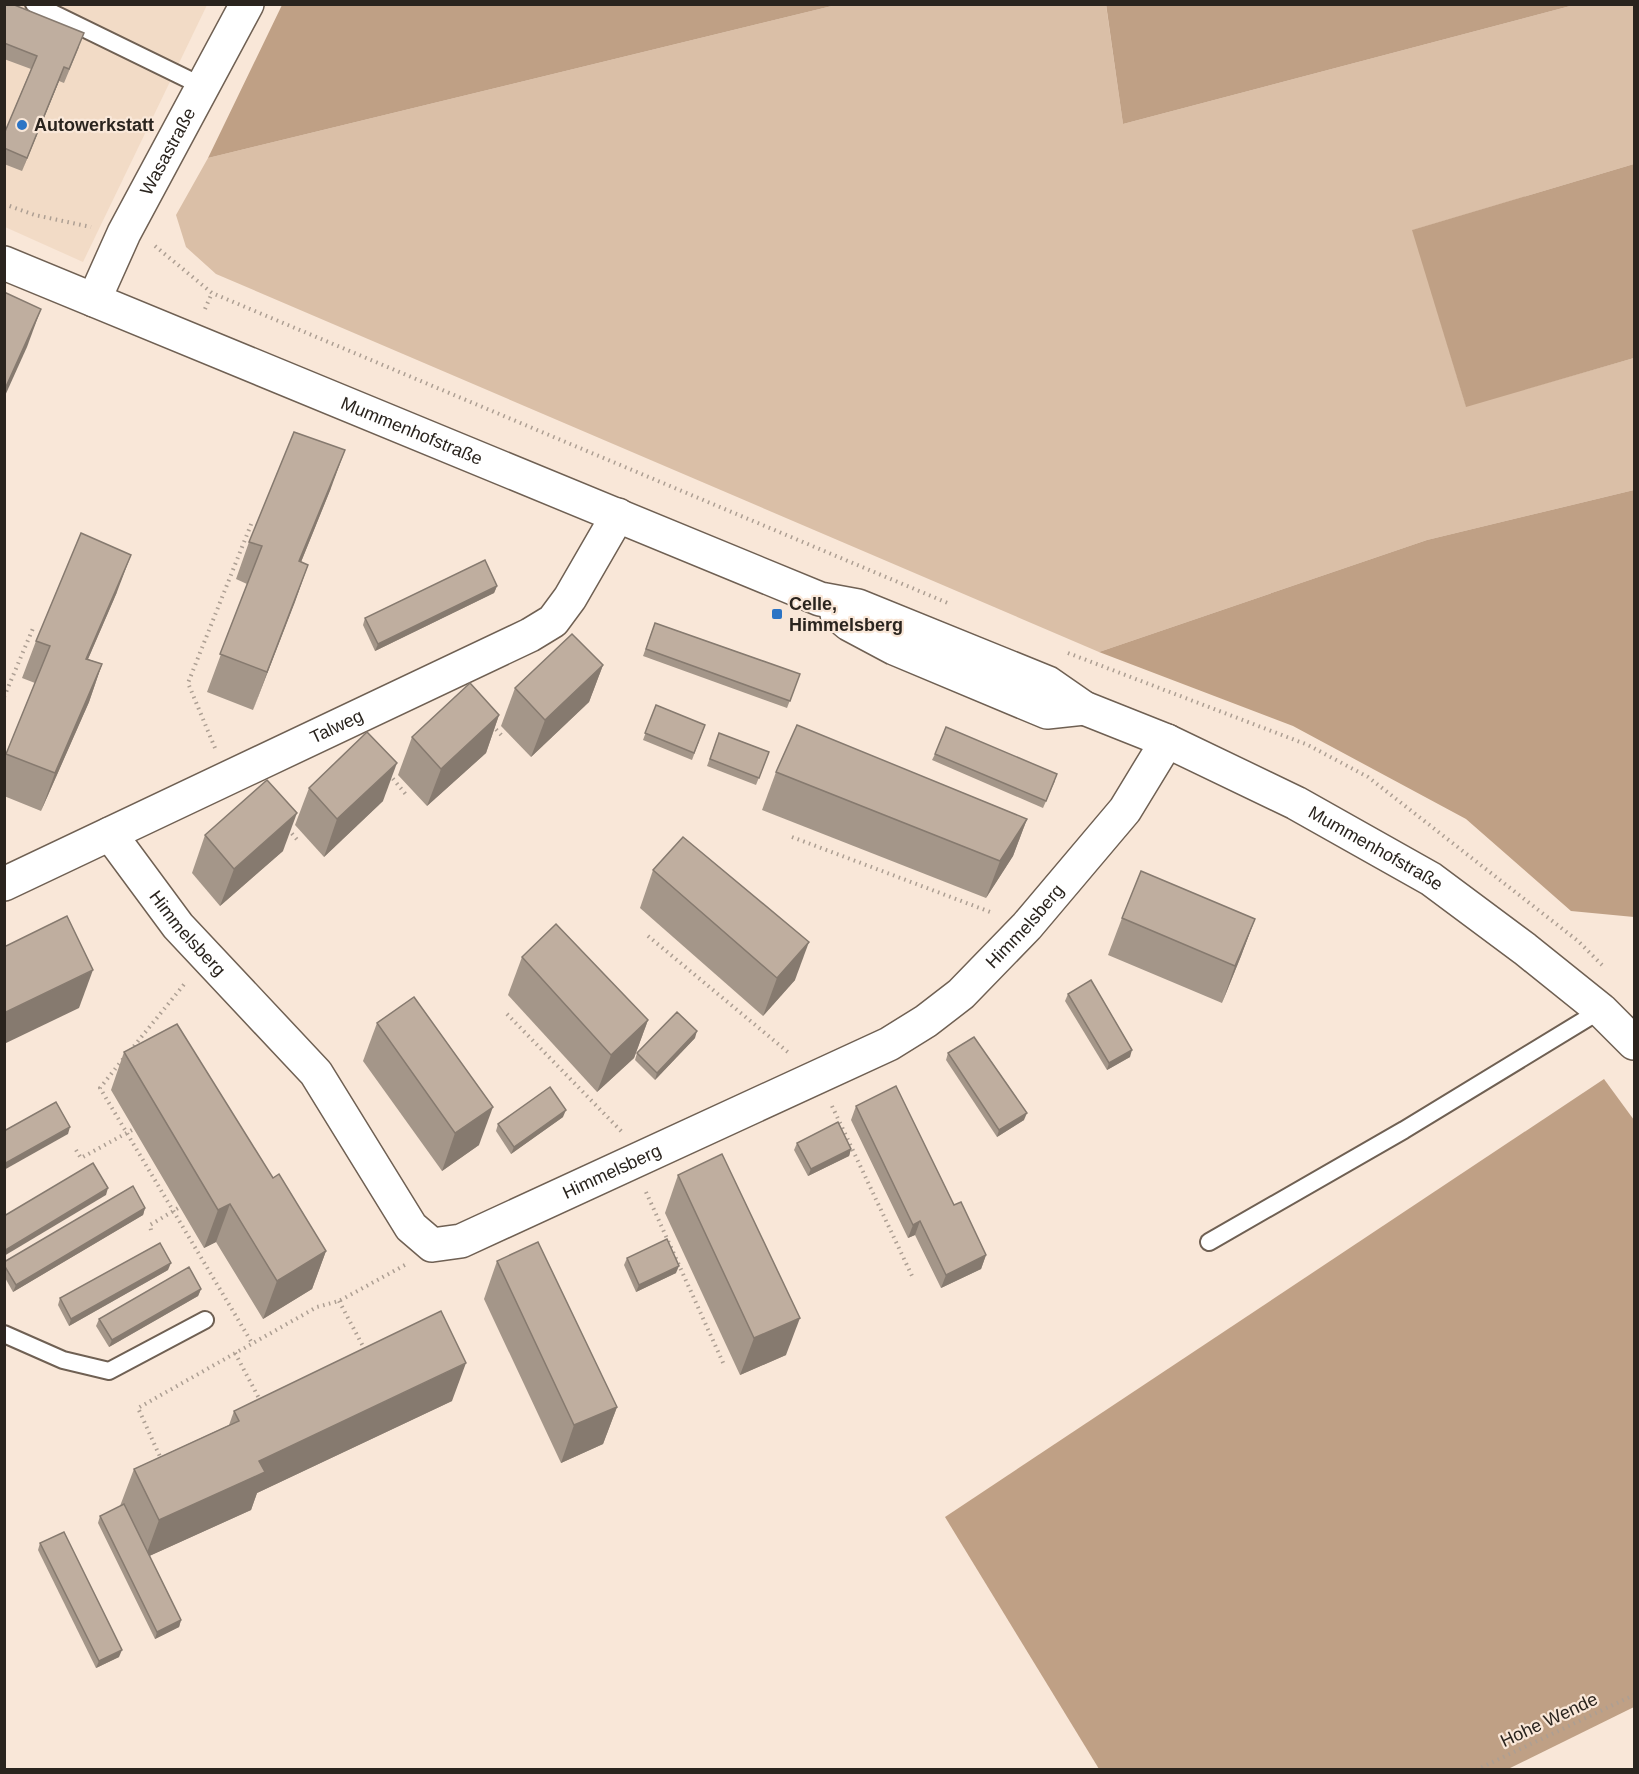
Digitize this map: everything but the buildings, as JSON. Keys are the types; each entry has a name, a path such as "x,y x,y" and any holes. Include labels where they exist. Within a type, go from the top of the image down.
{"street":[{"name":"Wasastraße","path":"94,300 124,233 247,4"},
{"name":"Mummenhofstraße","path":"4,263 820,599 858,606 1048,683 1084,708 1167,741 1296,802 1431,879 1525,949 1601,1011 1635,1043"},
{"name":"Talweg","path":"4,884 520,640 553,621 570,598 618,515"},
{"name":"Himmelsberg","path":"110,834 178,926 316,1073 411,1227 432,1245 461,1241 889,1044 926,1021 961,994 1027,926 1125,810 1167,741"}],"lane":[{"path":"33,4 204,87"},
{"path":"1209,1242 1404,1130 1601,1011"},
{"path":"4,1334 63,1360 110,1371 205,1320"}],"path":[{"path":"4,204 35,215 124,233 158,247 212,293 959,608"},
{"path":"228,778 188,683 252,522"},
{"path":"4,697 34,626"},
{"path":"1066,652 1308,745 1368,777 1578,941 1611,973"},
{"path":"490,722 504,738"},
{"path":"387,772 408,797"},
{"path":"285,825 299,842"},
{"path":"792,837 1027,926"},
{"path":"648,936 818,1076 913,1278"},
{"path":"207,957 100,1088 252,1343"},
{"path":"507,1014 639,1159 725,1367"},
{"path":"76,1150 81,1158 134,1129"},
{"path":"151,1230 150,1225 180,1207"},
{"path":"162,1462 138,1408 317,1307 339,1300 419,1258 432,1245"},
{"path":"339,1300 366,1353"},
{"path":"235,1353 262,1403"},
{"name":"Hohe Wende","path":"1476,1770 1635,1695"}],"shaded area":[{"path":"282,4 836,5 208,158"},
{"path":"1106,4 1574,4 1574,5 1123,124"},
{"path":"5,5 207,5 83,262 5,227"},
{"path":"836,5 1106,5 1123,124 1574,5 1634,5 1634,164 1413,230 1466,406 1634,358 1634,490 1427,540 1099,652 216,274 186,247 176,215 208,158"},
{"path":"1634,164 1634,358 1466,407 1412,230"},
{"path":"1634,490 1634,917 1571,911 1466,819 1293,726 1099,652 1427,540"},
{"path":"1604,1079 1634,1120 1634,1707 1508,1769 1099,1769 945,1517"}],"place":[{"name":"Autowerkstatt","path":"22,125"},
{"name":"Celle, Himmelsberg","path":"777,614"}]}
